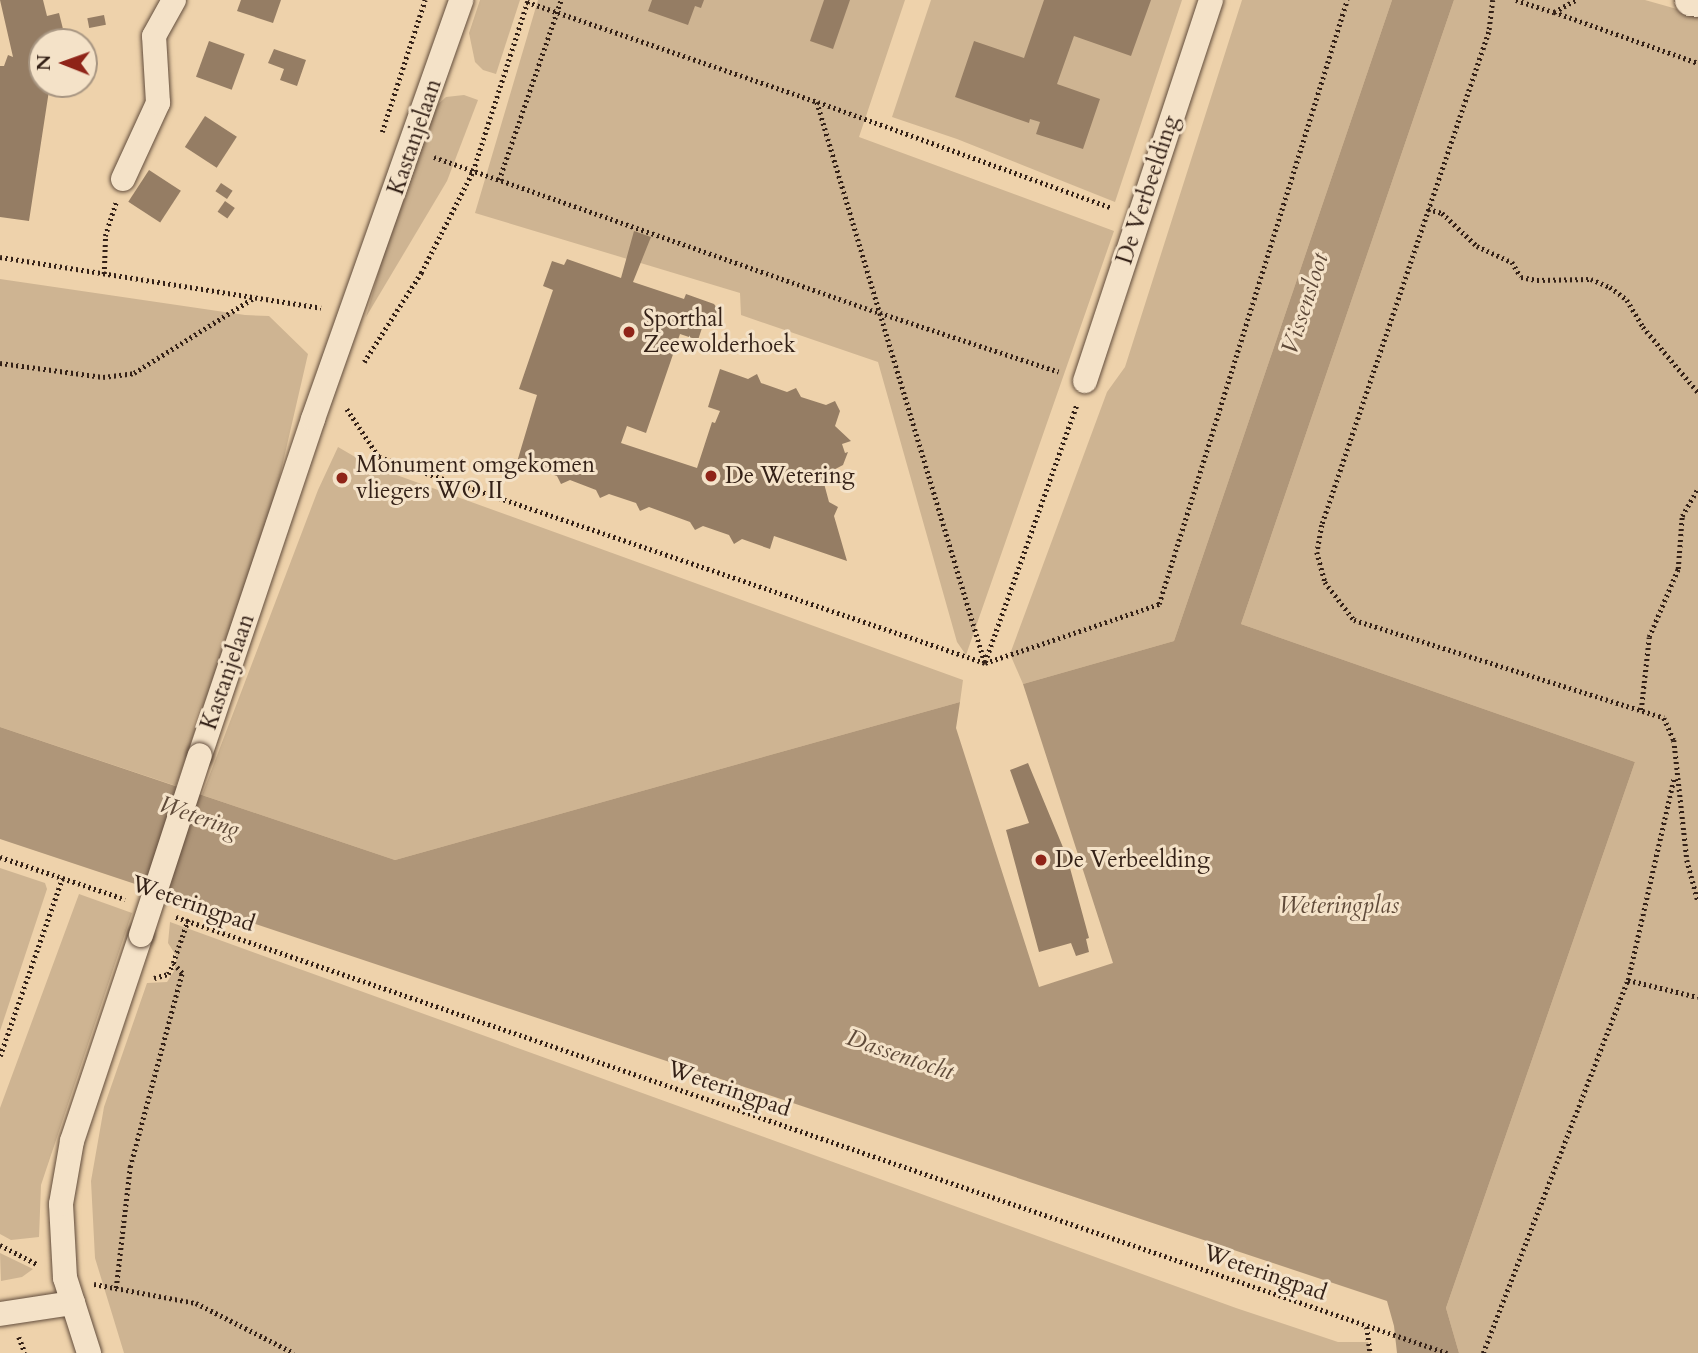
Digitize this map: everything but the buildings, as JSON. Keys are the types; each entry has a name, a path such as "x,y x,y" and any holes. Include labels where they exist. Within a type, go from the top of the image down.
{"street":[{"path":"123,179 158,103 153,36 174,0"},
{"name":"Kastanjelaan","path":"89,1353 65,1278 61,1204 72,1141 313,419 461,0"},
{"name":"De Verbeelding","path":"1085,381 1212,0"},
{"path":"1691,0 1698,1"},
{"path":"0,1314 72,1303"}],"path":[{"name":"Kastanjelaan","path":"380,137 425,0"},
{"path":"499,180 561,0"},
{"path":"341,400 379,457 985,663 1159,604 1347,0"},
{"path":"1493,0 1489,32 1322,525 1317,552 1325,582 1354,620 1664,719 1674,740 1675,771 1687,860 1698,901"},
{"path":"1516,0 1698,63"},
{"path":"1554,12 1576,0"},
{"path":"363,365 421,273 473,171 528,1 1139,218"},
{"path":"817,102 985,663"},
{"path":"473,171 880,313 1085,381 985,663"},
{"path":"104,274 105,236 123,179"},
{"path":"1428,209 1442,214 1477,246 1512,262 1521,277 1537,280 1591,279 1611,287 1627,300 1643,327 1698,392"},
{"path":"0,257 321,308 326,295"},
{"path":"0,363 103,377 134,373 256,297"},
{"path":"1641,710 1649,637 1678,569 1682,516 1698,488"},
{"path":"1483,1353 1628,980 1675,771"},
{"name":"Weteringpad","path":"0,857 137,904"},
{"path":"0,1056 62,878"},
{"name":"Weteringpad","path":"163,912 1447,1353"},
{"path":"147,978 168,974 188,920"},
{"path":"116,1288 130,1167 182,973 173,963"},
{"path":"1628,980 1698,997"},
{"path":"0,1245 65,1278 196,1303 293,1353"},
{"path":"1367,1327 1370,1353"}],"shaded area":[{"path":"480,0 520,0 496,74 483,70 475,62 469,33"},
{"path":"538,0 905,0 859,137 1114,231 966,655 957,642 878,362 741,315 740,293 475,213"},
{"path":"931,0 1182,0 1115,202 957,139 892,117"},
{"path":"1242,0 1392,0 1174,641 1023,684 1010,654 1107,392 1125,367"},
{"path":"1454,0 1645,0 1698,15 1698,1353 1459,1353 1446,1308 1635,762 1241,624"},
{"path":"464,95 478,100 447,181 366,317 381,263 435,107 446,97"},
{"path":"0,279 245,315 269,316 308,354 275,497 176,786 0,727"},
{"path":"338,447 369,465 963,680 960,702 395,860 202,795 318,490"},
{"path":"0,868 45,883 47,889 0,1031"},
{"path":"79,894 132,913 41,1185 39,1237 11,1240 0,1234 0,1108"},
{"path":"170,922 1236,1308 1338,1342 1368,1342 1371,1353 124,1353 95,1258 91,1181 104,1107 147,983 167,982 174,971 177,957 168,943"},
{"path":"0,1253 33,1269 22,1277 1,1281"}],"water":[{"name":"Weteringplas","path":"1392,0 1454,0 1241,624 1635,762 1446,1308 1459,1353 1397,1353 1394,1326 1387,1301 0,839 0,727 395,860 960,702 956,728 1039,987 1113,963 1023,684 1174,641"}],"place":[{"name":"Sporthal Zeewolderhoek","path":"629,332"},
{"name":"De Wetering","path":"711,476"},
{"name":"Monument omgekomen vliegers WO II","path":"342,478"},
{"name":"De Verbeelding","path":"1041,860"}],"water label":[{"name":"Vissensloot","path":"1305,304"},
{"name":"Wetering","path":"199,817"},
{"name":"Dassentocht","path":"900,1055"}]}
